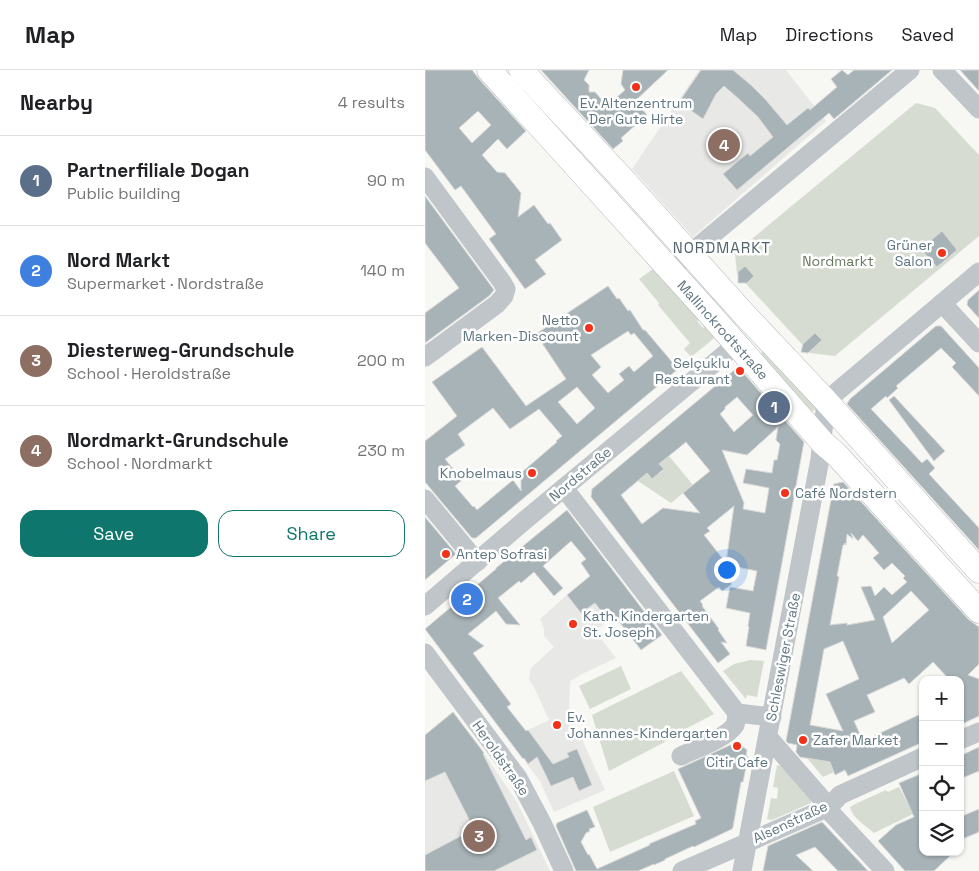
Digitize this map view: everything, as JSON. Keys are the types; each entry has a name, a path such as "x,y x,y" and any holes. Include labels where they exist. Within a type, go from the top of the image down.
{"main road":[{"name":"Mallinckrodtstraße","path":"489,70 823,442 979,610"},
{"name":"Mallinckrodtstraße","path":"521,70 629,185 979,571"}],"street":[{"path":"670,270 909,70"},
{"path":"943,70 979,109"},
{"path":"425,177 506,289 504,296 497,304 425,357"},
{"path":"823,442 826,401 979,272"},
{"path":"942,303 979,343"},
{"name":"Nordstraße","path":"425,606 737,344"},
{"name":"Schleswiger Straße","path":"742,871 823,442"},
{"path":"564,488 737,713 772,717"},
{"path":"425,499 477,562"},
{"name":"Heroldstraße","path":"425,654 518,778 543,823 564,871"},
{"path":"681,756 727,733 735,724 737,713"},
{"path":"964,738 979,732"},
{"path":"768,737 829,807 831,813 885,871"},
{"name":"Alsenstraße","path":"682,871 829,807 840,795 919,759"}],"shaded area":[{"path":"699,70 786,70 826,121 693,237 632,169"},
{"name":"Ev. Johannes-Kindergarten","path":"622,582 635,600 595,631 616,658 570,681 569,711 605,790 554,812 540,781 527,764 536,758 528,730 549,720 529,680 531,668 554,647 544,636 544,629 540,619 567,595 582,613"},
{"path":"484,753 517,802 550,871 425,871 425,781"}],"green space":[{"name":"Nordmarkt","path":"916,103 935,108 979,155 979,236 835,356 810,353 737,274 735,253"},
{"path":"653,269 699,320 697,321 703,328 705,326 714,336 713,339 691,357 684,349 690,343 639,279"},
{"path":"768,347 818,400 817,409 811,412 757,357"},
{"path":"669,456 693,485 671,503 635,479 647,472 652,479 664,470 659,464"},
{"path":"750,660 764,661 757,697 747,695 746,699 723,671 734,664"},
{"path":"621,666 631,689 590,709 579,686"},
{"path":"681,671 714,714 609,771 592,715"},
{"path":"807,758 830,762 834,772 823,777"},
{"path":"777,765 782,766 811,799 811,803 772,820 767,819 771,798 777,799 778,788 773,787"},
{"path":"674,771 694,816 610,852 593,807"},
{"path":"899,787 913,814 874,833 853,815 850,807 886,790 888,792"}],"building":[{"path":"425,70 472,70 526,131 507,149 498,139 482,155 497,172 505,173 521,193 518,217 534,205 562,240 535,260 546,274 525,289 489,239 496,234 461,186 455,190 425,150","holes":["478,111 491,125 472,143 459,128"]},
{"path":"541,70 589,70 584,80 589,85 589,92 595,92 607,106 625,90 621,84 623,70 668,70 635,101 647,115 621,138 623,141 613,149"},
{"path":"701,70 733,70 765,99 787,125 808,108 810,110 837,87 831,79 842,70 848,75 854,70 892,70 834,119 829,113 737,190 723,174 748,153 750,156 773,137 758,117 724,86 716,94 703,119 679,102"},
{"path":"960,70 979,70 979,91 969,80"},
{"path":"425,196 494,290 489,296 425,343 425,313 459,288 425,243"},
{"name":"Grüner Salon","path":"942,231 957,250 937,267 921,249"},
{"path":"745,266 754,276 747,283 738,283 738,272"},
{"path":"608,286 628,311 630,310 643,330 678,369 476,538 472,538 425,482 425,441 457,416 432,382 482,347 526,406 566,379 536,334","holes":["628,331 631,335 634,333 653,356 634,372 629,366 619,374 624,380 608,393 592,375 601,367 591,355","577,387 595,408 577,424 558,402","493,408 510,429 539,409 562,436 521,473 521,491 513,480 477,510 455,486 462,480 445,459 465,445 458,434"]},
{"path":"979,290 979,318 967,305 968,300"},
{"path":"936,326 941,326 979,368 979,396 952,367 956,363 941,348 896,386 898,388 887,398 886,396 871,409 922,463 927,459 935,468 929,474 979,528 979,550 847,404 850,399"},
{"path":"815,333 822,340 808,353 801,352 803,344"},
{"path":"738,367 804,442 766,650 746,646 750,613 726,608 730,587 753,591 757,571 727,565 733,573 731,585 722,591 719,587 700,601 727,643 721,642 730,654 718,663 591,497 592,489","holes":["737,397 753,415 734,432 720,414","778,427 776,440 780,444 777,460 774,460 772,473 746,469 743,483 769,488 765,513 743,509 744,503 722,450 747,455","686,442 710,471 683,493 700,513 663,508 642,524 621,495 647,473 652,479 664,469 659,464","734,506 726,563 704,535 710,531 707,528"]},
{"path":"894,396 945,451 934,461 889,400"},
{"path":"843,482 969,620 979,627 979,664 968,675 979,679 979,716 964,723 964,676 946,676 933,662 909,684 904,678 867,695 875,712 854,721 863,741 919,715 919,744 848,776 845,770 835,775 830,762 800,757 796,752 797,745 786,741 834,484","holes":["851,533 858,541 863,535 879,553 873,558 884,570 892,563 905,576 903,578 907,582 892,595 884,587 875,596 871,586 861,587 875,620 847,625 847,623 830,625 839,577 837,576 843,545 845,543 846,545 847,534 853,539","911,591 929,610 892,643 883,617","843,641 859,679 826,694 843,731 810,725 824,649"]},
{"path":"567,510 662,635 641,650 611,611 605,616 595,603 581,613 567,595 590,576 581,563 586,559 571,541 543,566 563,588 554,596 534,572 498,598 520,625 506,624 496,611 468,634 484,646 473,653 511,704 507,707 526,731 528,730 553,764 569,757 567,753 577,749 592,785 579,791 573,777 551,786 537,757 528,764 523,759 425,629"},
{"path":"425,517 456,554 425,580"},
{"path":"453,712 484,753 526,840 531,837 537,850 494,871 425,871 425,855 474,829 445,772 425,781 425,735"},
{"path":"737,742 747,750 746,756 748,757 732,829 638,871 576,871 556,826 557,823 587,810 595,827 589,829 590,831 586,833 581,842 597,869 696,824 695,821 701,818 678,769"},
{"path":"979,747 979,771 964,777 964,766 964,754"},
{"path":"919,775 919,856 950,856 934,871 905,871 878,841 896,825 914,817 899,783"},
{"path":"979,809 979,832 964,838 964,815"},
{"path":"822,822 868,871 838,871 815,847 796,855 813,871 763,871 768,846"}],"place":[{"name":"Ev. Altenzentrum Der Gute Hirte","path":"636,87"},
{"name":"Nordmarkt-Grundschule","path":"724,145"},
{"name":"Grüner Salon","path":"942,253"},
{"name":"Netto Marken-Discount","path":"589,328"},
{"name":"Selçuklu Restaurant","path":"740,371"},
{"name":"Partnerfiliale Dogan","path":"774,407"},
{"name":"Knobelmaus","path":"532,473"},
{"name":"Café Nordstern","path":"785,493"},
{"name":"Antep Sofrasi","path":"446,554"},
{"name":"Nord Markt","path":"467,599"},
{"name":"Kath. Kindergarten St. Joseph","path":"573,624"},
{"name":"Ev. Johannes-Kindergarten","path":"557,725"},
{"name":"Zafer Market","path":"803,740"},
{"name":"Citir Cafe","path":"737,746"},
{"name":"Diesterweg-Grundschule","path":"479,836"}],"district":[{"name":"NORDMARKT","path":"722,247"}]}
